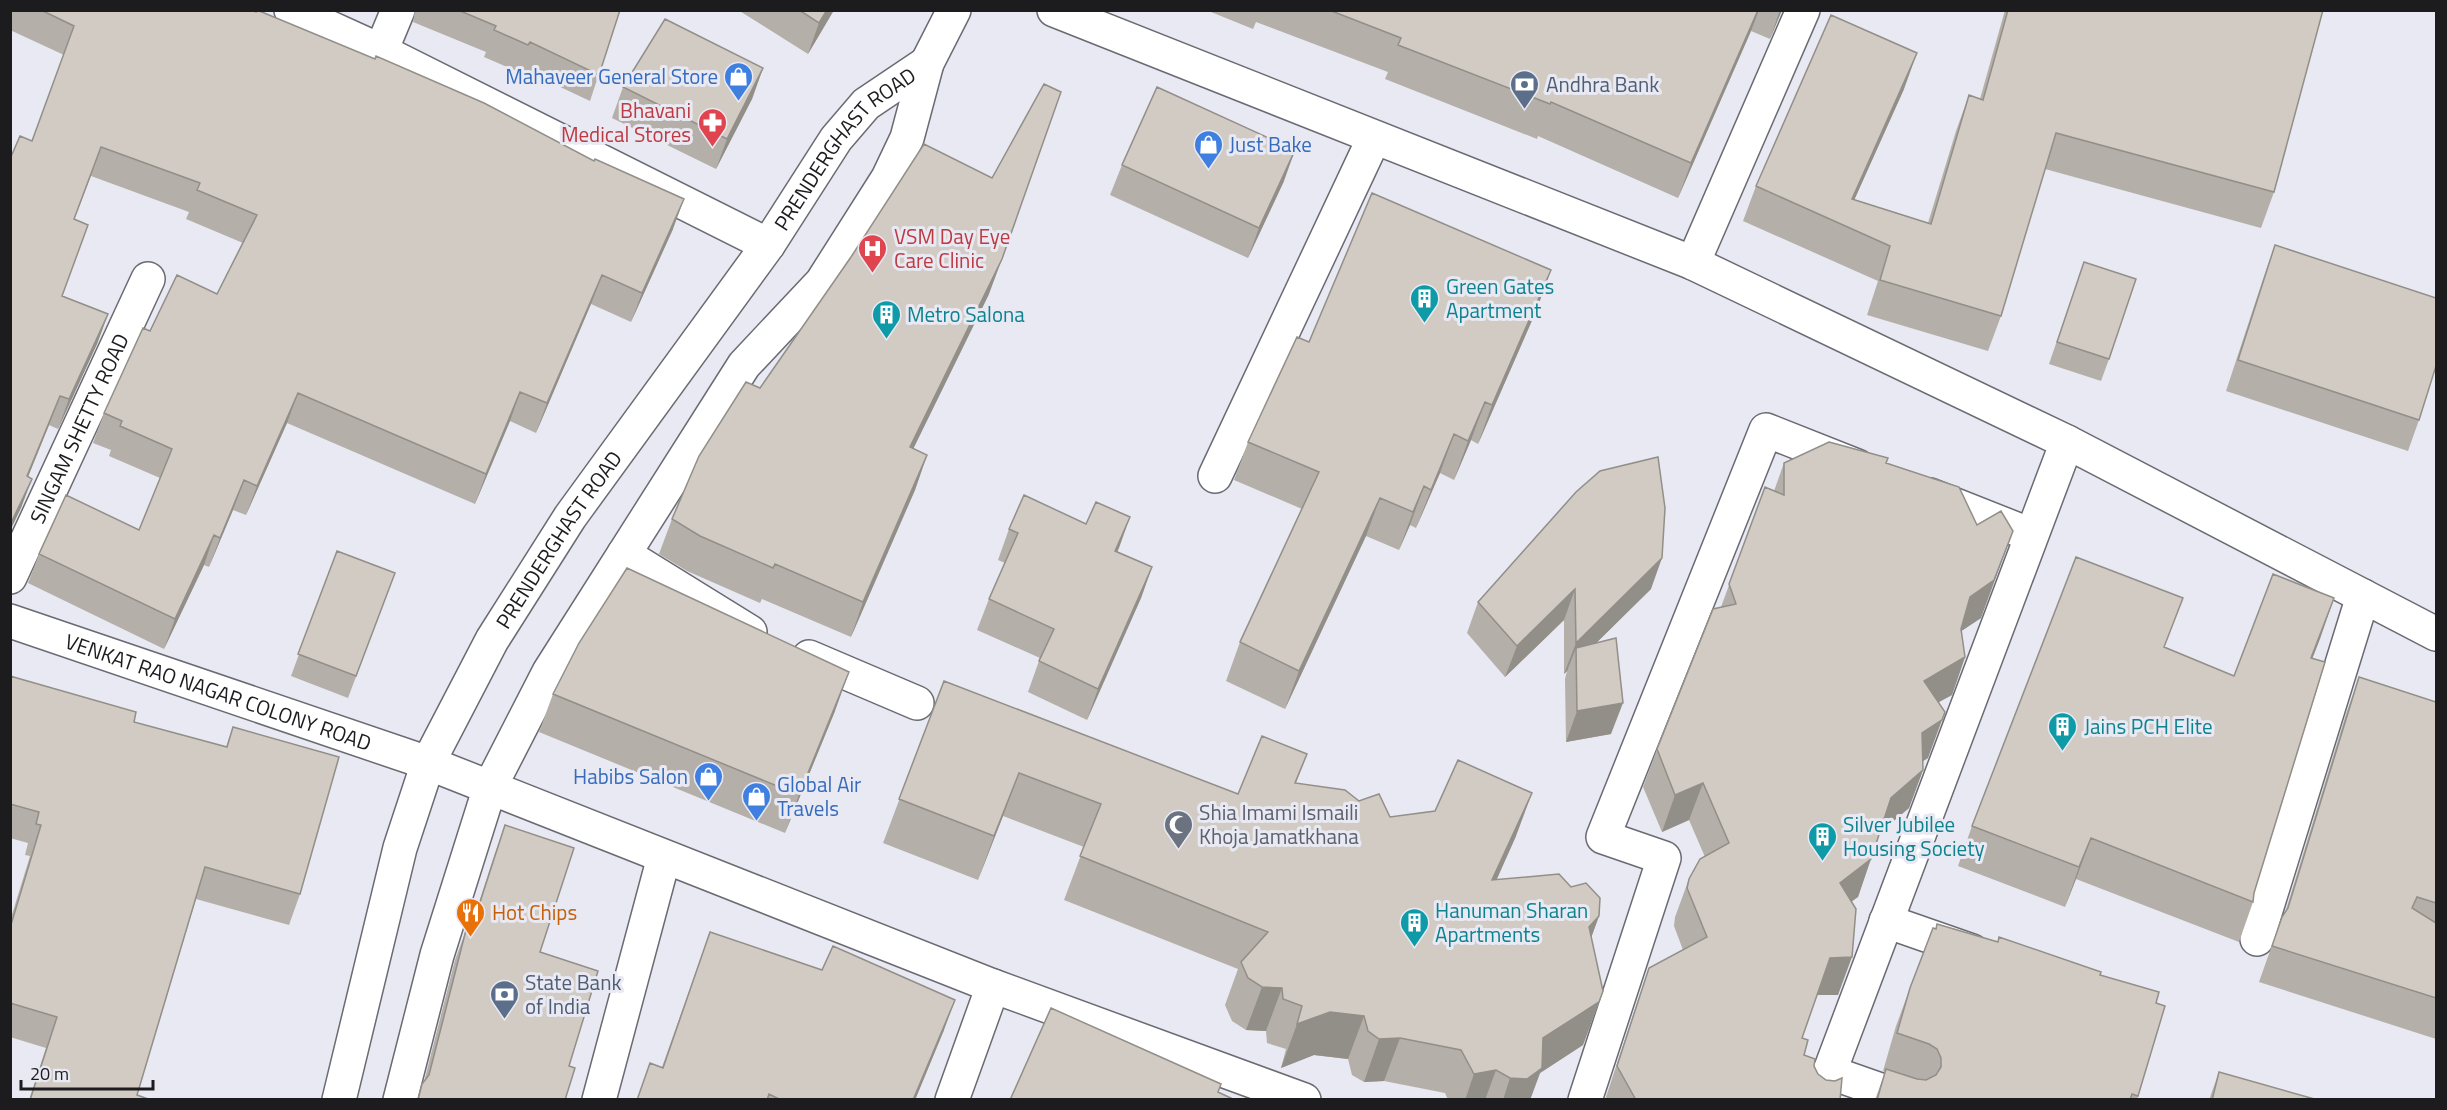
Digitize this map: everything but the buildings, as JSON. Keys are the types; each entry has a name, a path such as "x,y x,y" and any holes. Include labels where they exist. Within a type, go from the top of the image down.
{"street":[{"path":"291,10 381,51 768,245"},
{"path":"381,51 398,10"},
{"name":"PRENDERGHAST ROAD","path":"400,1100 437,955 490,787 549,672 744,365 822,282 888,178 907,138 927,63 954,10"},
{"path":"1054,10 1693,263 2067,442 2436,634"},
{"path":"1693,263 1803,10"},
{"name":"PRENDERGHAST ROAD","path":"339,1100 400,848 428,763 492,640 570,517 768,245 836,139 866,104 927,63"},
{"path":"1215,476 1374,138"},
{"name":"SINGAM SHETTY ROAD","path":"10,577 148,279"},
{"path":"1585,1100 1664,858 1603,837 1766,430 2031,535"},
{"path":"1910,1100 1824,1086 2067,442"},
{"path":"624,554 752,634 917,703"},
{"path":"2257,939 2363,596"},
{"name":"VENKAT RAO NAGAR COLONY ROAD","path":"10,621 428,763 993,986 1244,1090 1304,1100"},
{"path":"599,1100 664,857"},
{"path":"1886,921 1998,960"},
{"path":"952,1100 993,986"}],"place":[{"name":"Mahaveer General Store","path":"739,102"},
{"name":"Andhra Bank","path":"1525,110"},
{"name":"Bhavani Medical Stores","path":"712,148"},
{"name":"Just Bake","path":"1208,170"},
{"name":"VSM Day Eye Care Clinic","path":"873,274"},
{"name":"Green Gates Apartment","path":"1425,324"},
{"name":"Metro Salona","path":"886,340"},
{"name":"Jains PCH Elite","path":"2063,752"},
{"name":"Habibs Salon","path":"709,802"},
{"name":"Global Air Travels","path":"756,822"},
{"name":"Shia Imami Ismaili Khoja Jamatkhana","path":"1178,850"},
{"name":"Silver Jubilee Housing Society","path":"1822,862"},
{"name":"Hot Chips","path":"471,938"},
{"name":"Hanuman Sharan Apartments","path":"1414,948"},
{"name":"State Bank of India","path":"504,1020"}]}
